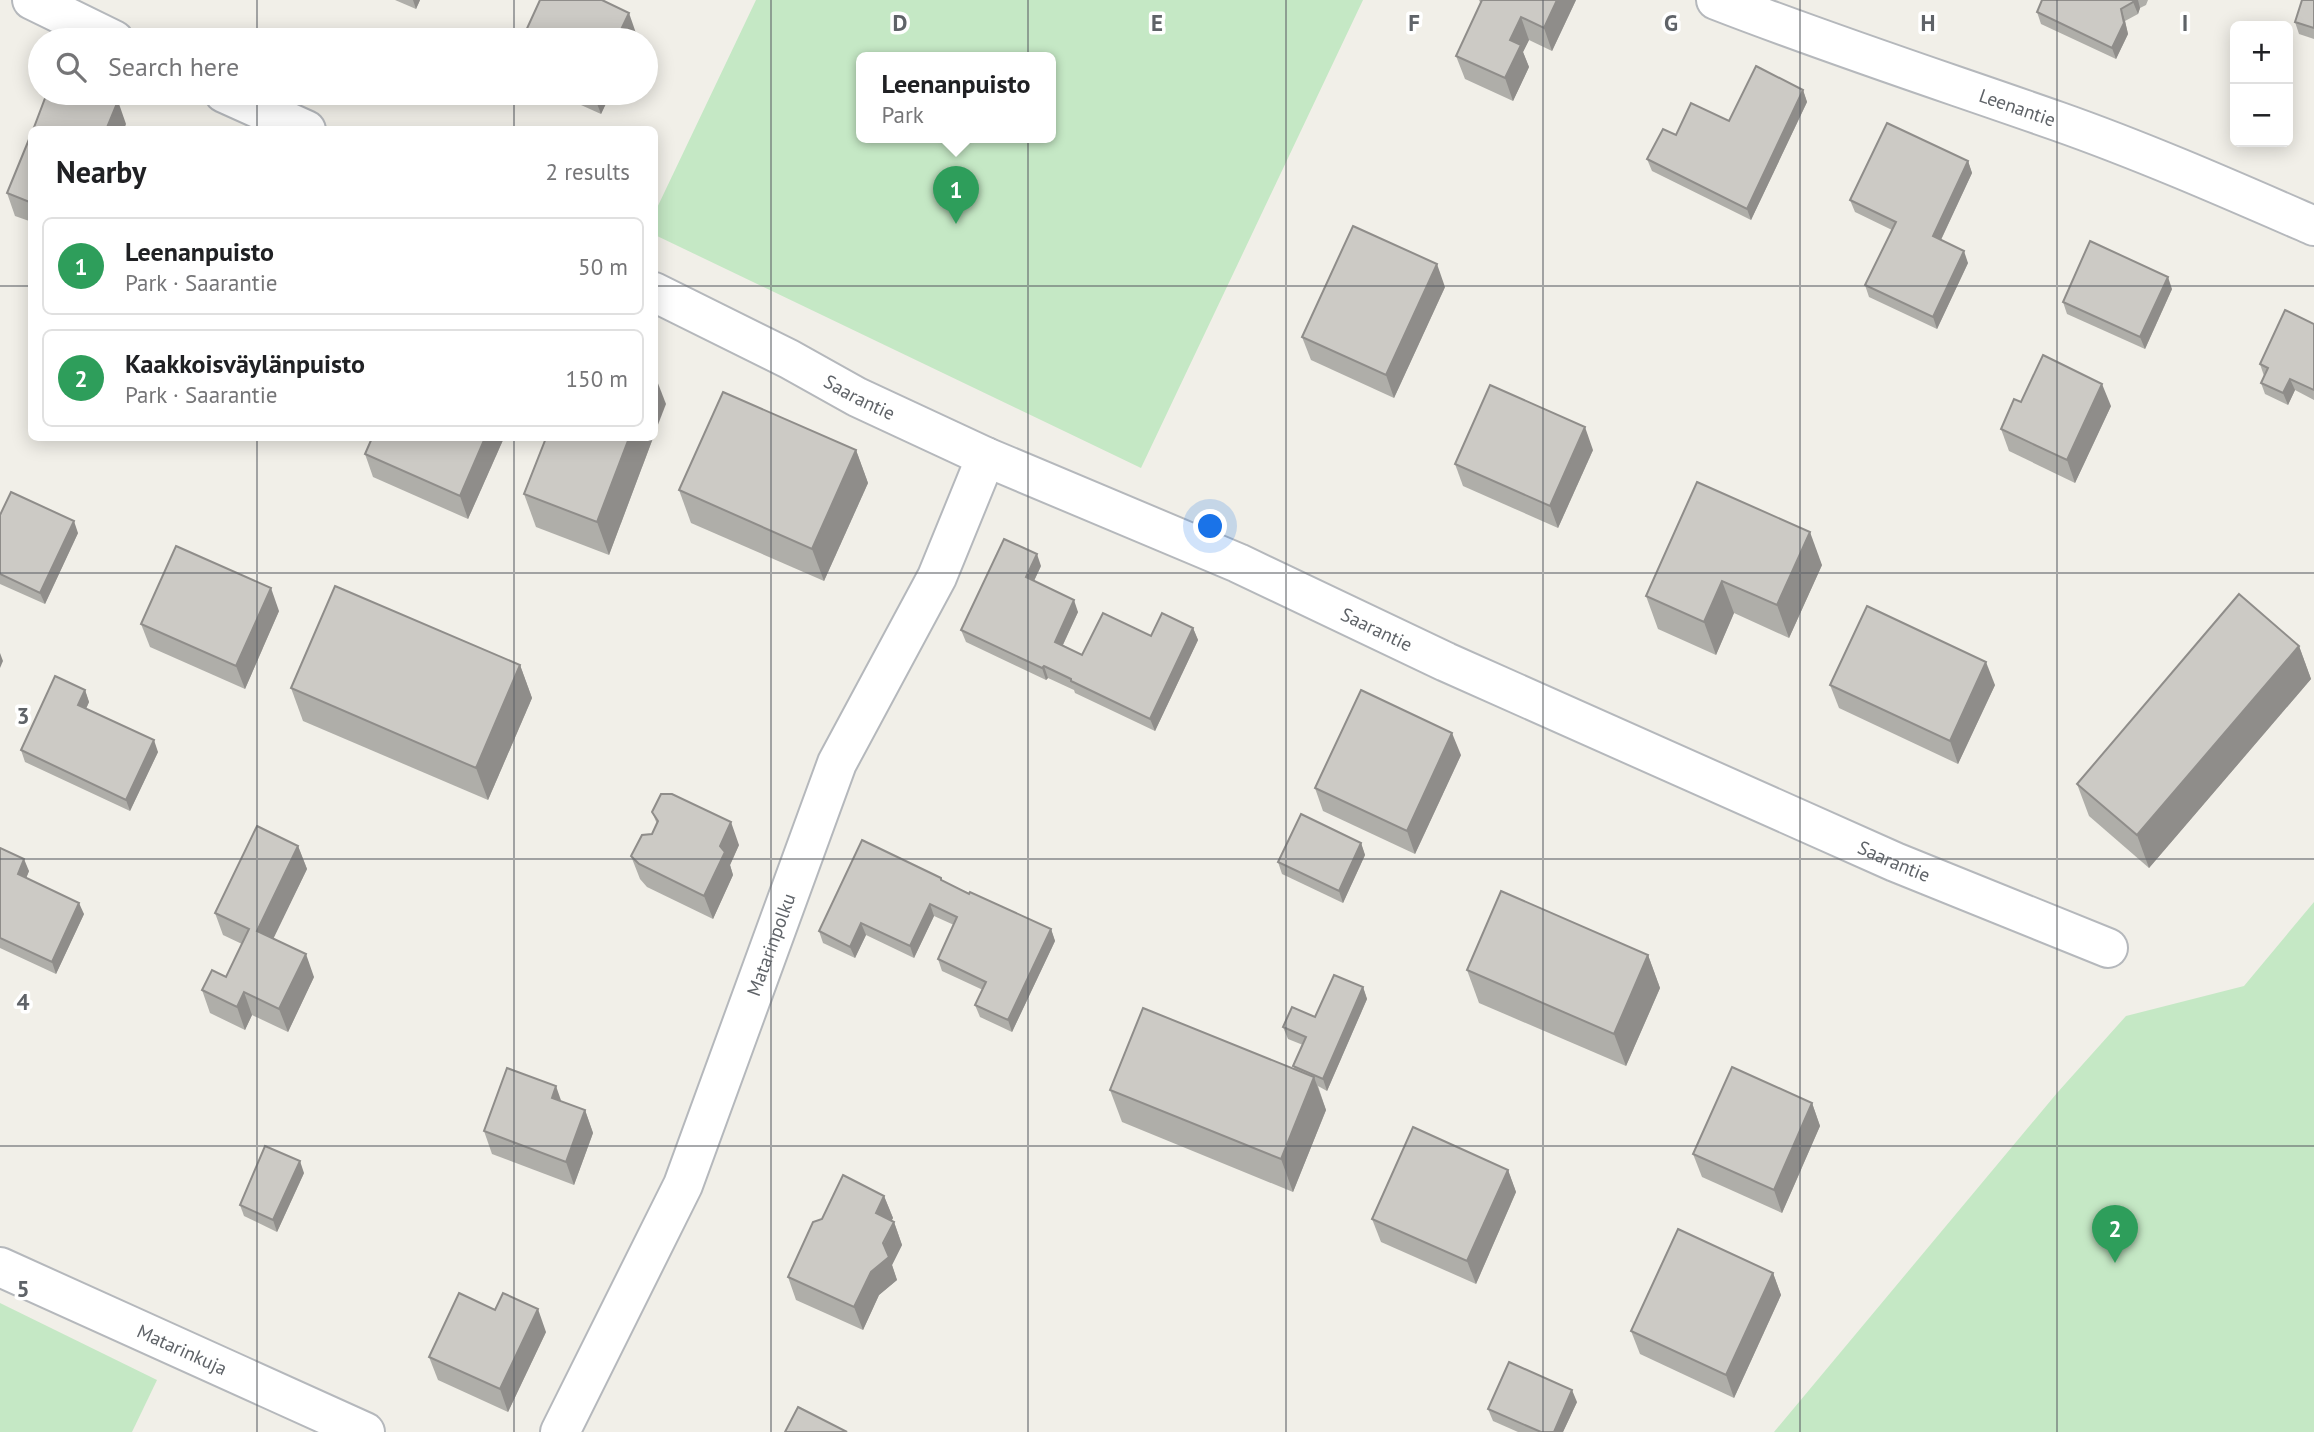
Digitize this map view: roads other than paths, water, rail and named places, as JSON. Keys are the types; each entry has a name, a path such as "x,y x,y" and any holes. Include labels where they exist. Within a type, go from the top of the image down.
{"street":[{"path":"32,0 89,28"},
{"name":"Leenantie","path":"1716,0 1810,37 2058,122 2171,164 2314,226"},
{"path":"251,105 297,126"},
{"name":"Saarantie","path":"658,294 789,359 857,397 986,457 1238,563 1446,662 1895,862 2108,948"},
{"name":"Matarinpolku","path":"560,1432 683,1185 838,763 937,577 986,457"},
{"name":"Matarinkuja","path":"0,1267 365,1432"}],"place":[{"name":"Leenanpuisto","path":"956,224"},
{"name":"Kaakkoisväylänpuisto","path":"2115,1263"}]}
